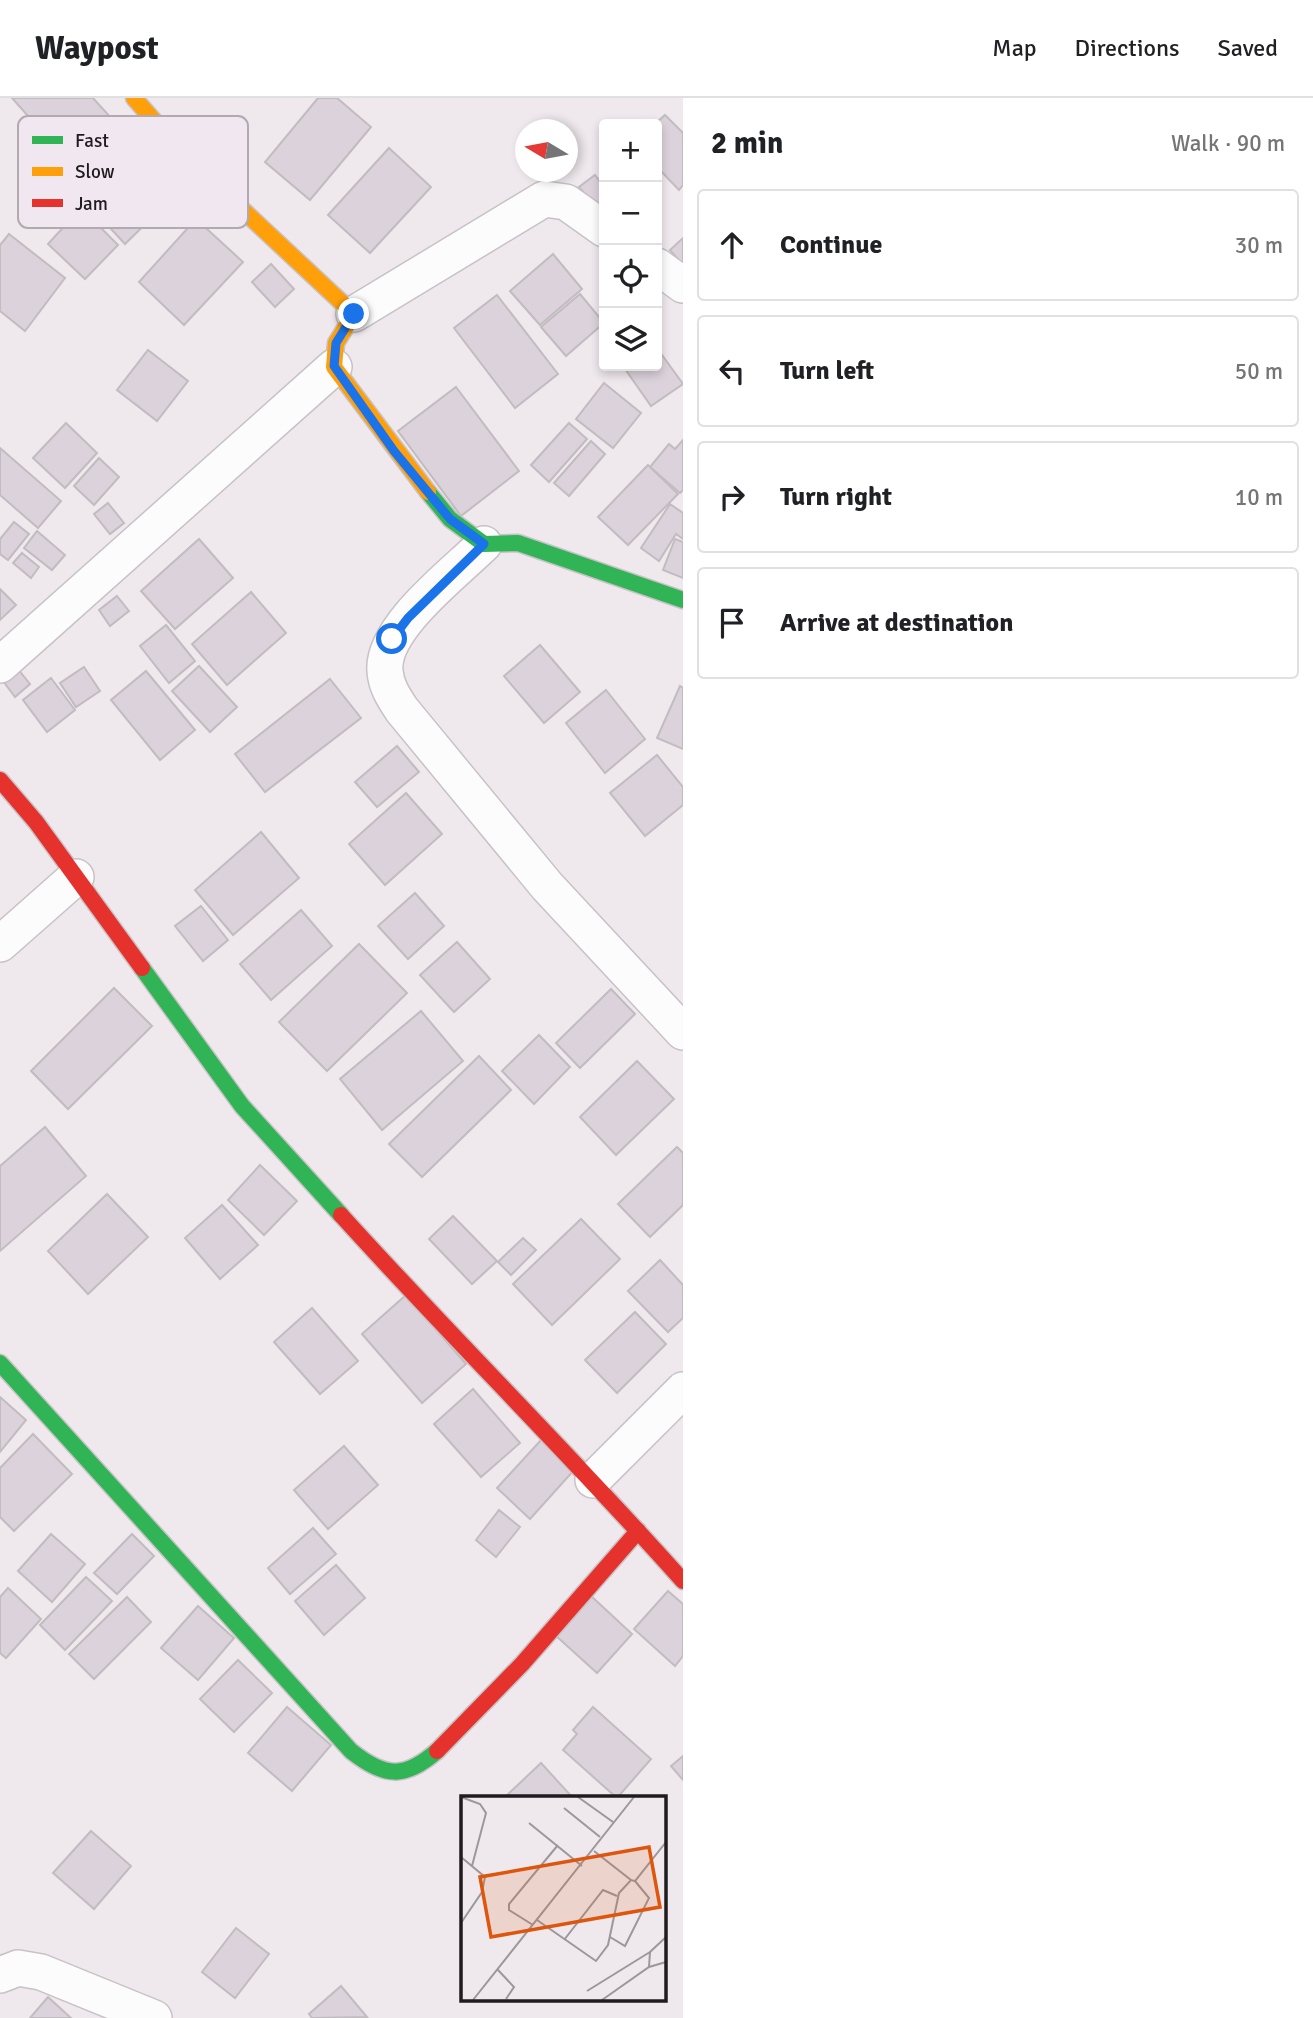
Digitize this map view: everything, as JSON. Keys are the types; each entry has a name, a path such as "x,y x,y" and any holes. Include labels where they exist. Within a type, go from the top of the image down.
{"street":[{"path":"134,98 148,116"},
{"path":"599,225 566,202 544,199 354,314 336,343 334,366 394,451 450,519 484,544 518,542 683,600"},
{"path":"248,215 314,271 354,314"},
{"path":"662,270 683,285"},
{"path":"0,665 334,366"},
{"path":"484,544 408,618 392,639 384,668 389,690 402,710 547,886 658,1008 683,1031"},
{"path":"0,780 76,877 242,1106 400,1280 554,1443 593,1479 683,1581"},
{"path":"0,944 76,877"},
{"path":"0,1363 351,1752 358,1759 379,1768 406,1772 426,1763 462,1728 638,1531"},
{"path":"593,1479 683,1390"},
{"path":"0,1975 18,1968 41,1972 154,2018"}],"building":[{"path":"12,98 93,98 109,116 28,116"},
{"path":"318,98 337,98 371,127 310,200 265,162"},
{"path":"665,115 683,133 683,185 679,190 662,172 661,119"},
{"path":"389,148 431,187 370,253 328,215"},
{"path":"595,175 599,180 599,207 597,209 579,187"},
{"path":"63,228 101,228 118,245 85,279 48,244"},
{"path":"110,228 141,228 125,244"},
{"path":"188,228 206,228 243,262 184,325 139,282"},
{"path":"9,234 65,278 25,331 0,311 0,245"},
{"path":"683,238 683,265 670,250"},
{"path":"553,254 582,289 540,325 510,291"},
{"path":"271,264 294,289 275,307 252,282"},
{"path":"580,294 599,317 599,327 566,356 541,327"},
{"path":"497,295 558,374 515,408 454,328"},
{"path":"148,350 188,381 157,421 117,390"},
{"path":"662,355 683,384 651,406 626,371 662,371"},
{"path":"604,383 641,413 613,448 576,419"},
{"path":"456,387 519,471 461,516 398,431"},
{"path":"66,423 97,453 65,488 33,458"},
{"path":"569,423 587,439 549,482 531,465"},
{"path":"683,440 683,490 680,493 650,467 669,444 675,449"},
{"path":"591,441 605,454 569,496 554,483"},
{"path":"0,448 61,501 38,528 0,495"},
{"path":"99,458 119,477 94,505 74,486"},
{"path":"648,465 678,494 628,545 598,517"},
{"path":"108,503 124,523 110,534 94,514"},
{"path":"670,504 683,513 683,539 676,534 659,561 641,548"},
{"path":"14,522 29,534 8,560 0,554 0,539"},
{"path":"37,531 65,555 52,570 24,548"},
{"path":"199,539 233,578 175,629 141,591"},
{"path":"675,539 683,542 683,578 663,570"},
{"path":"22,553 39,567 31,578 13,563"},
{"path":"0,589 16,605 0,620"},
{"path":"251,592 286,633 227,685 192,644"},
{"path":"117,596 129,611 110,626 99,610"},
{"path":"166,625 195,661 169,683 140,646"},
{"path":"540,645 580,692 544,723 504,676"},
{"path":"199,666 237,707 210,732 172,691"},
{"path":"84,667 100,691 76,707 60,683"},
{"path":"18,669 30,684 15,697 3,681"},
{"path":"146,671 195,730 160,760 111,700"},
{"path":"51,678 75,710 47,732 23,700"},
{"path":"330,679 361,718 265,792 235,754"},
{"path":"680,686 683,688 683,749 657,738"},
{"path":"606,690 645,739 605,773 566,723"},
{"path":"397,746 419,772 377,807 355,782"},
{"path":"657,755 683,787 683,805 645,836 610,793"},
{"path":"406,793 442,834 385,885 349,844"},
{"path":"261,832 299,878 233,935 195,890"},
{"path":"415,893 444,926 408,959 378,926"},
{"path":"201,906 228,940 203,961 175,926"},
{"path":"301,910 332,946 271,1000 240,964"},
{"path":"457,942 490,979 454,1012 420,975"},
{"path":"359,944 407,993 327,1071 279,1022"},
{"path":"114,988 152,1026 68,1109 31,1071"},
{"path":"611,989 635,1014 580,1068 556,1043"},
{"path":"421,1011 463,1061 382,1130 340,1079"},
{"path":"539,1035 570,1067 534,1104 502,1071"},
{"path":"479,1056 511,1090 422,1177 389,1144"},
{"path":"637,1061 674,1099 616,1155 580,1117"},
{"path":"45,1127 86,1176 0,1251 0,1166"},
{"path":"677,1147 683,1153 683,1205 650,1237 618,1204"},
{"path":"260,1165 297,1201 264,1235 228,1200"},
{"path":"107,1194 148,1237 88,1294 48,1251"},
{"path":"222,1205 258,1245 220,1279 185,1238"},
{"path":"453,1216 497,1261 472,1284 429,1239"},
{"path":"581,1219 620,1259 552,1325 513,1284"},
{"path":"523,1238 536,1250 511,1275 498,1262"},
{"path":"660,1260 683,1285 683,1318 668,1332 628,1291"},
{"path":"406,1295 466,1364 422,1403 362,1334"},
{"path":"312,1308 358,1361 320,1394 274,1342"},
{"path":"635,1312 666,1344 617,1393 585,1360"},
{"path":"473,1389 520,1443 481,1477 434,1424"},
{"path":"0,1397 26,1420 0,1452"},
{"path":"33,1434 72,1474 14,1531 0,1517 0,1468"},
{"path":"542,1439 575,1469 530,1519 497,1488"},
{"path":"344,1446 378,1485 328,1529 294,1490"},
{"path":"499,1510 520,1527 496,1557 476,1540"},
{"path":"313,1528 336,1554 290,1594 268,1568"},
{"path":"51,1534 85,1564 52,1602 18,1571"},
{"path":"132,1534 154,1556 117,1594 94,1573"},
{"path":"336,1565 365,1598 324,1635 295,1601"},
{"path":"86,1577 112,1601 65,1650 40,1625"},
{"path":"8,1588 41,1619 6,1658 0,1653 0,1597"},
{"path":"668,1591 683,1604 683,1656 675,1666 634,1629"},
{"path":"590,1595 632,1634 597,1673 555,1635"},
{"path":"127,1597 151,1622 94,1679 69,1654"},
{"path":"198,1606 234,1638 198,1680 161,1648"},
{"path":"238,1660 272,1693 234,1732 200,1699"},
{"path":"287,1707 331,1745 292,1791 248,1753"},
{"path":"593,1707 651,1759 619,1796 615,1796 563,1750 577,1734 573,1730"},
{"path":"683,1756 683,1780 671,1766"},
{"path":"541,1763 571,1796 506,1796"},
{"path":"91,1831 131,1866 94,1909 53,1873"},
{"path":"236,1928 269,1954 235,1998 202,1972"},
{"path":"341,1986 367,2017 312,2018 309,2014"},
{"path":"48,1997 71,2018 30,2018"}],"traffic: fast":[{"path":"428,492 450,519 484,544 518,543 683,600"},
{"path":"142,968 242,1106 341,1215"},
{"path":"0,1363 351,1751 374,1766 395,1772 415,1767 437,1751"}],"traffic: slow":[{"path":"134,98 150,116"},
{"path":"248,215 354,314 336,343 334,367 428,492"}],"traffic: jam":[{"path":"0,780 36,822 142,968"},
{"path":"341,1215 683,1581"},
{"path":"437,1751 522,1664 638,1531"}],"route":[{"path":"354,314 336,343 334,366 394,451 450,519 484,544 408,618 392,639"}]}
